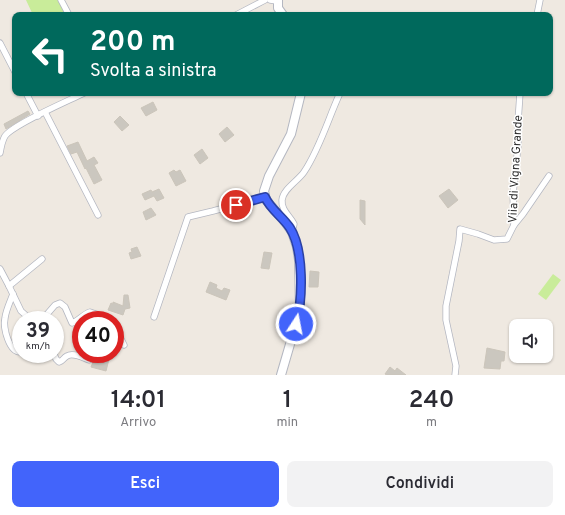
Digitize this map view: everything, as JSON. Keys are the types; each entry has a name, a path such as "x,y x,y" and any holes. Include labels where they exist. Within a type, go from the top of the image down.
{"street":[{"path":"61,0 67,12"},
{"path":"242,12 265,0"},
{"path":"275,0 281,12"},
{"path":"538,12 540,0"},
{"path":"0,43 12,66"},
{"path":"28,96 38,116"},
{"path":"0,153 2,142 6,135 45,112 78,96"},
{"path":"281,375 300,310 299,260 297,247 292,232 269,204 265,197 264,191 267,181 291,134 300,96"},
{"path":"292,232 294,224 283,208 283,196 286,190 300,177 310,163 339,96"},
{"name":"Viia di Vigna Grande","path":"455,375 456,366 446,320 446,306 460,229 494,240 507,239 514,225 513,194 518,146 520,96"},
{"path":"45,112 98,215"},
{"path":"514,225 549,176"},
{"path":"154,317 188,217 214,212 265,197"},
{"path":"9,286 42,259"},
{"path":"0,269 21,311"},
{"path":"12,348 5,324 13,294"},
{"path":"50,311 55,305 60,303 65,307 72,322"}],"green space":[{"path":"26,0 58,0 64,12 32,12"},
{"path":"553,274 561,280 546,300 538,294"}],"building":[{"path":"153,102 157,110 146,116 141,108"},
{"path":"28,111 30,114 6,129 4,124"},
{"path":"120,116 129,125 122,131 114,122"},
{"path":"227,127 234,135 225,142 219,134"},
{"path":"78,142 87,161 94,157 98,163 94,165 102,180 94,184 77,152 71,154 67,146"},
{"path":"202,149 208,158 200,164 194,155"},
{"path":"174,170 176,172 180,170 186,181 176,186 169,173"},
{"path":"159,189 164,198 157,201 154,196 145,200 142,194 151,190 152,192"},
{"path":"449,189 458,200 448,208 439,196"},
{"path":"360,200 365,201 365,225 360,219"},
{"path":"151,208 156,215 146,220 143,212"},
{"path":"137,247 141,256 131,259 129,253 132,252 131,249"},
{"path":"264,252 272,253 269,269 261,268"},
{"path":"310,271 319,272 318,287 309,287"},
{"path":"210,282 217,285 216,288 222,291 224,288 230,290 226,300 206,292"},
{"path":"124,295 128,295 130,308 125,309 124,312 108,310 113,302 123,306"},
{"path":"487,348 505,352 504,361 501,361 500,369 484,368"},
{"path":"93,363 108,363 106,371 91,367"},
{"path":"390,367 395,371 397,368 406,375 385,374"}],"route":[{"path":"236,205 265,197 292,232 295,238 300,266 300,310 296,324"}]}
